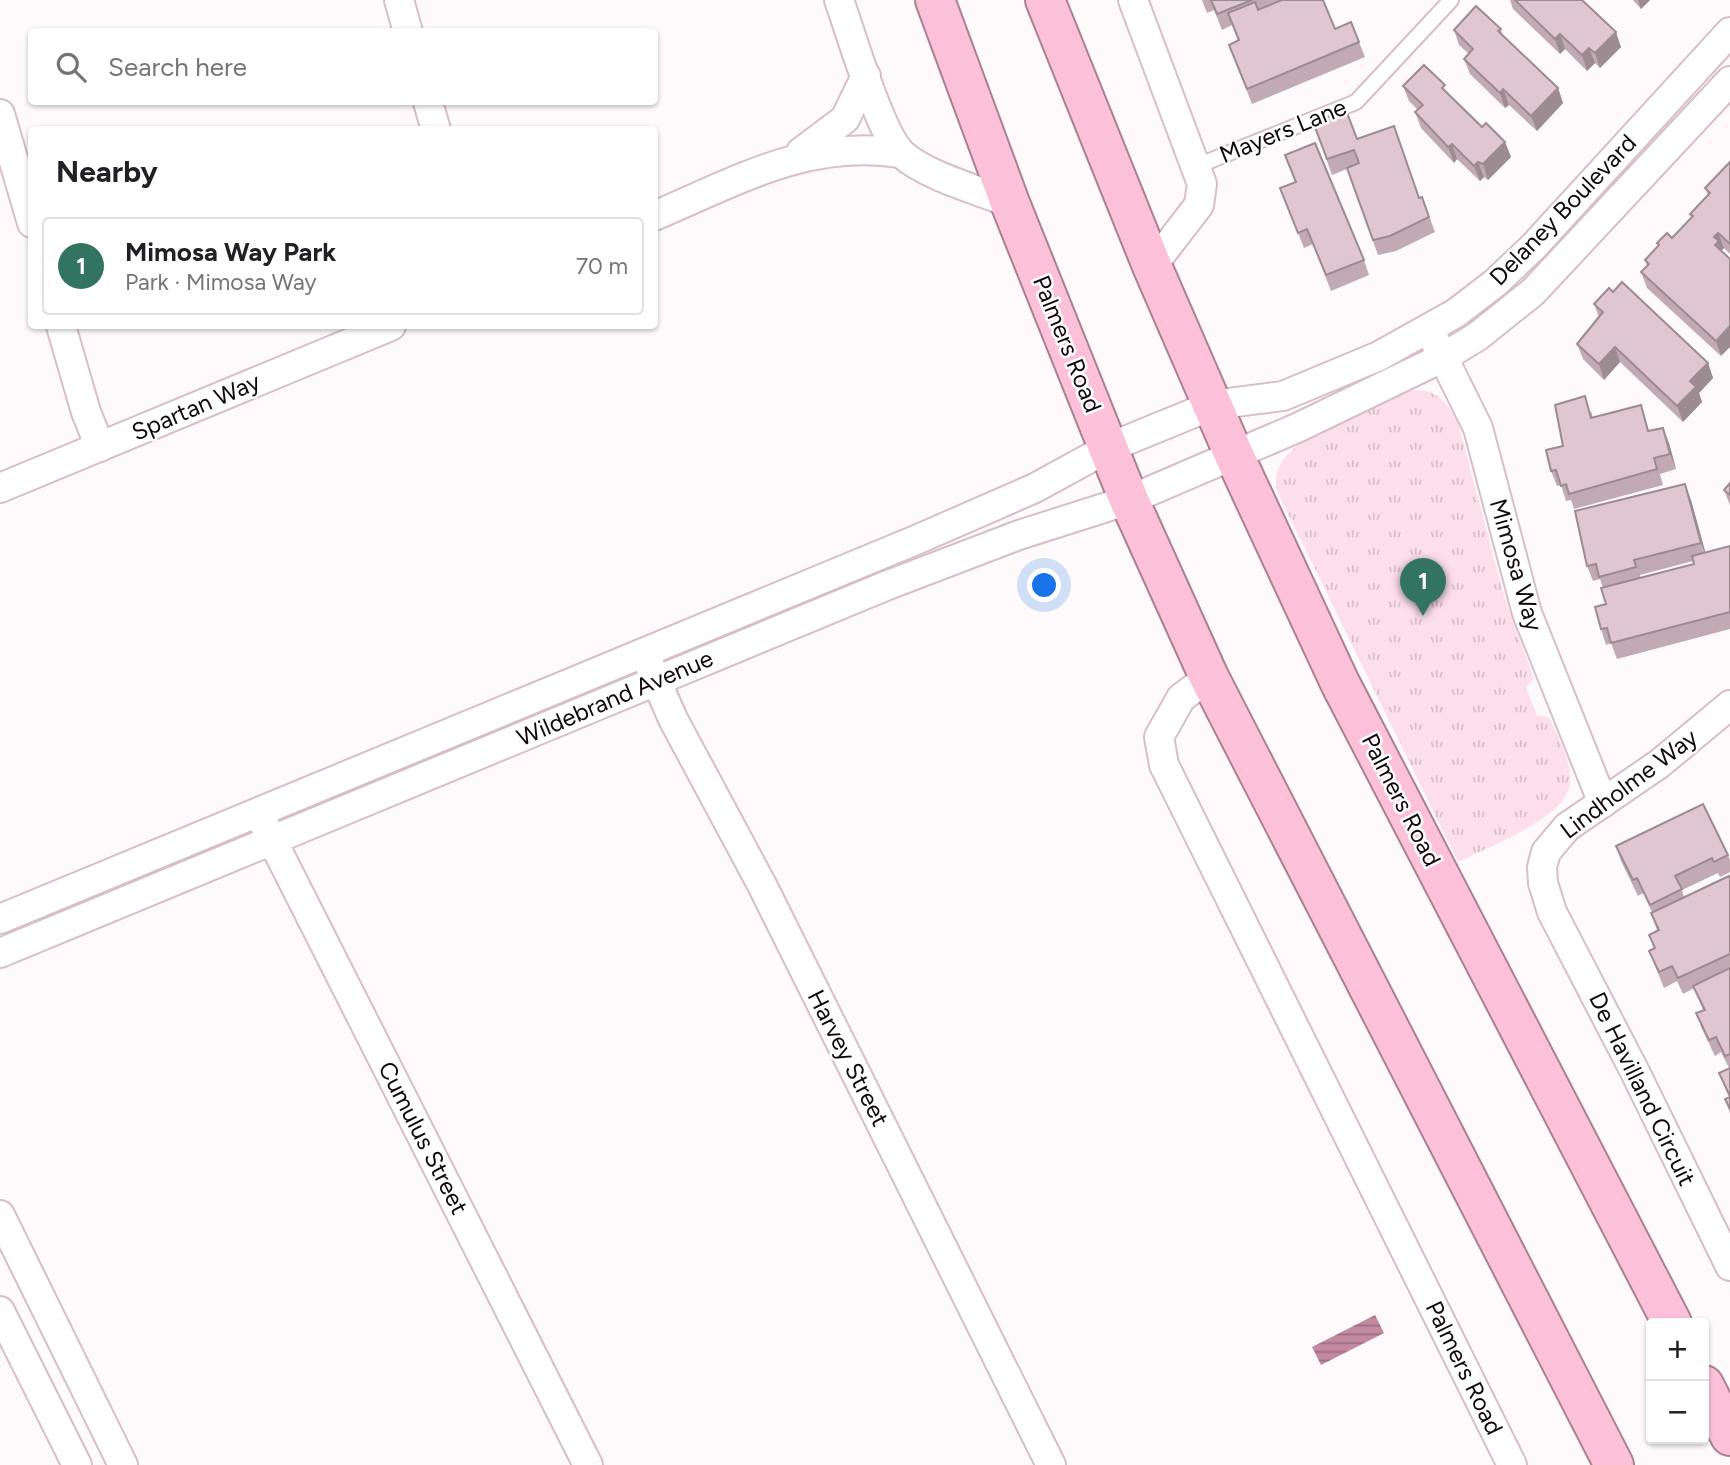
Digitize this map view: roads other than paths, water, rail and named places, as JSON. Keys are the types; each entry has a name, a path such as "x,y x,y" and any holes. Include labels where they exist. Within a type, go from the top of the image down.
{"highway":[{"name":"Palmers Road","path":"935,0 1010,203 1129,500 1209,677 1614,1465"},
{"name":"Palmers Road","path":"1045,0 1152,266 1234,454 1340,683 1669,1318"},
{"path":"1709,1395 1730,1436"}],"street":[{"path":"399,0 407,28"},
{"path":"839,0 880,115 900,153"},
{"path":"1133,0 1202,184 1199,205 1152,266"},
{"name":"Delaney Boulevard","path":"1213,405 1283,396 1379,356 1455,313 1511,270 1730,32"},
{"path":"790,159 845,119 866,76"},
{"name":"Delaney Boulevard","path":"1234,454 1444,357 1478,336 1533,292 1730,81"},
{"path":"429,105 435,126"},
{"path":"0,114 28,209"},
{"path":"658,214 790,159 834,149 865,148 900,153 935,172 1010,203"},
{"path":"62,329 86,412 100,447"},
{"name":"Spartan Way","path":"0,488 384,329"},
{"name":"Mimosa Way","path":"1429,329 1478,428 1527,613 1602,803"},
{"name":"Wildebrand Avenue","path":"0,919 916,540 1035,488 1108,448 1213,405"},
{"name":"Wildebrand Avenue","path":"0,953 927,570 1129,500 1234,454"},
{"path":"916,540 927,570"},
{"name":"Harvey Street","path":"644,652 1051,1465"},
{"name":"Palmers Road","path":"1209,677 1181,698 1159,737 1164,765 1512,1465"},
{"name":"Lindholme Way","path":"1552,912 1543,883 1546,852 1567,827 1659,764 1730,705"},
{"name":"Cumulus Street","path":"258,812 588,1465"},
{"name":"De Havilland Circuit","path":"1552,912 1730,1265"},
{"path":"0,1215 124,1465"},
{"path":"0,1311 73,1457 106,1428"}],"lane":[{"name":"Mayers Lane","path":"1197,166 1356,102 1451,0"}],"place":[{"name":"Mimosa Way Park","path":"1423,616"}]}
